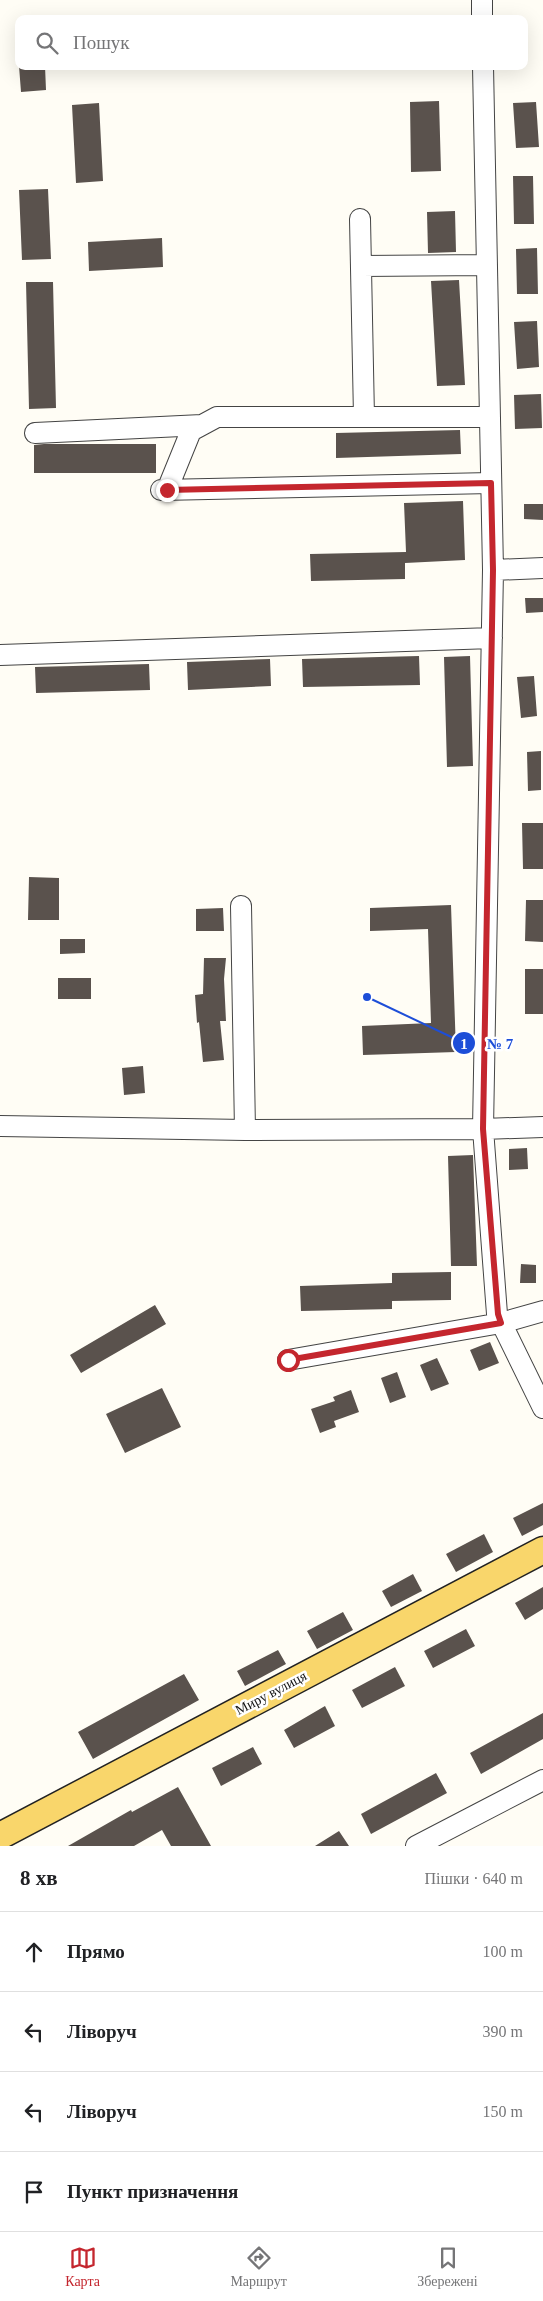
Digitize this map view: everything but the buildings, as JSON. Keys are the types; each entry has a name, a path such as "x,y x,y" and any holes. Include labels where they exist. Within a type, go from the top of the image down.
{"main road":[{"name":"Миру вулиця","path":"0,1836 543,1550"}],"street":[{"path":"482,0 482,15"},
{"path":"483,70 493,570 483,1129 498,1314 543,1408"},
{"path":"360,219 364,417"},
{"path":"361,266 487,266"},
{"path":"490,417 217,416 191,431 164,490 491,483"},
{"path":"35,433 202,425"},
{"path":"493,570 543,568"},
{"path":"0,655 492,638"},
{"path":"240,906 244,1130"},
{"path":"0,1126 244,1130 483,1129 543,1126"},
{"path":"288,1360 501,1323 543,1311"},
{"path":"416,1846 543,1780"}],"place":[{"name":"№ 7","path":"367,997"}],"route":[{"path":"167,490 491,483 493,570 483,1129 498,1314 501,1323 288,1360"}]}
